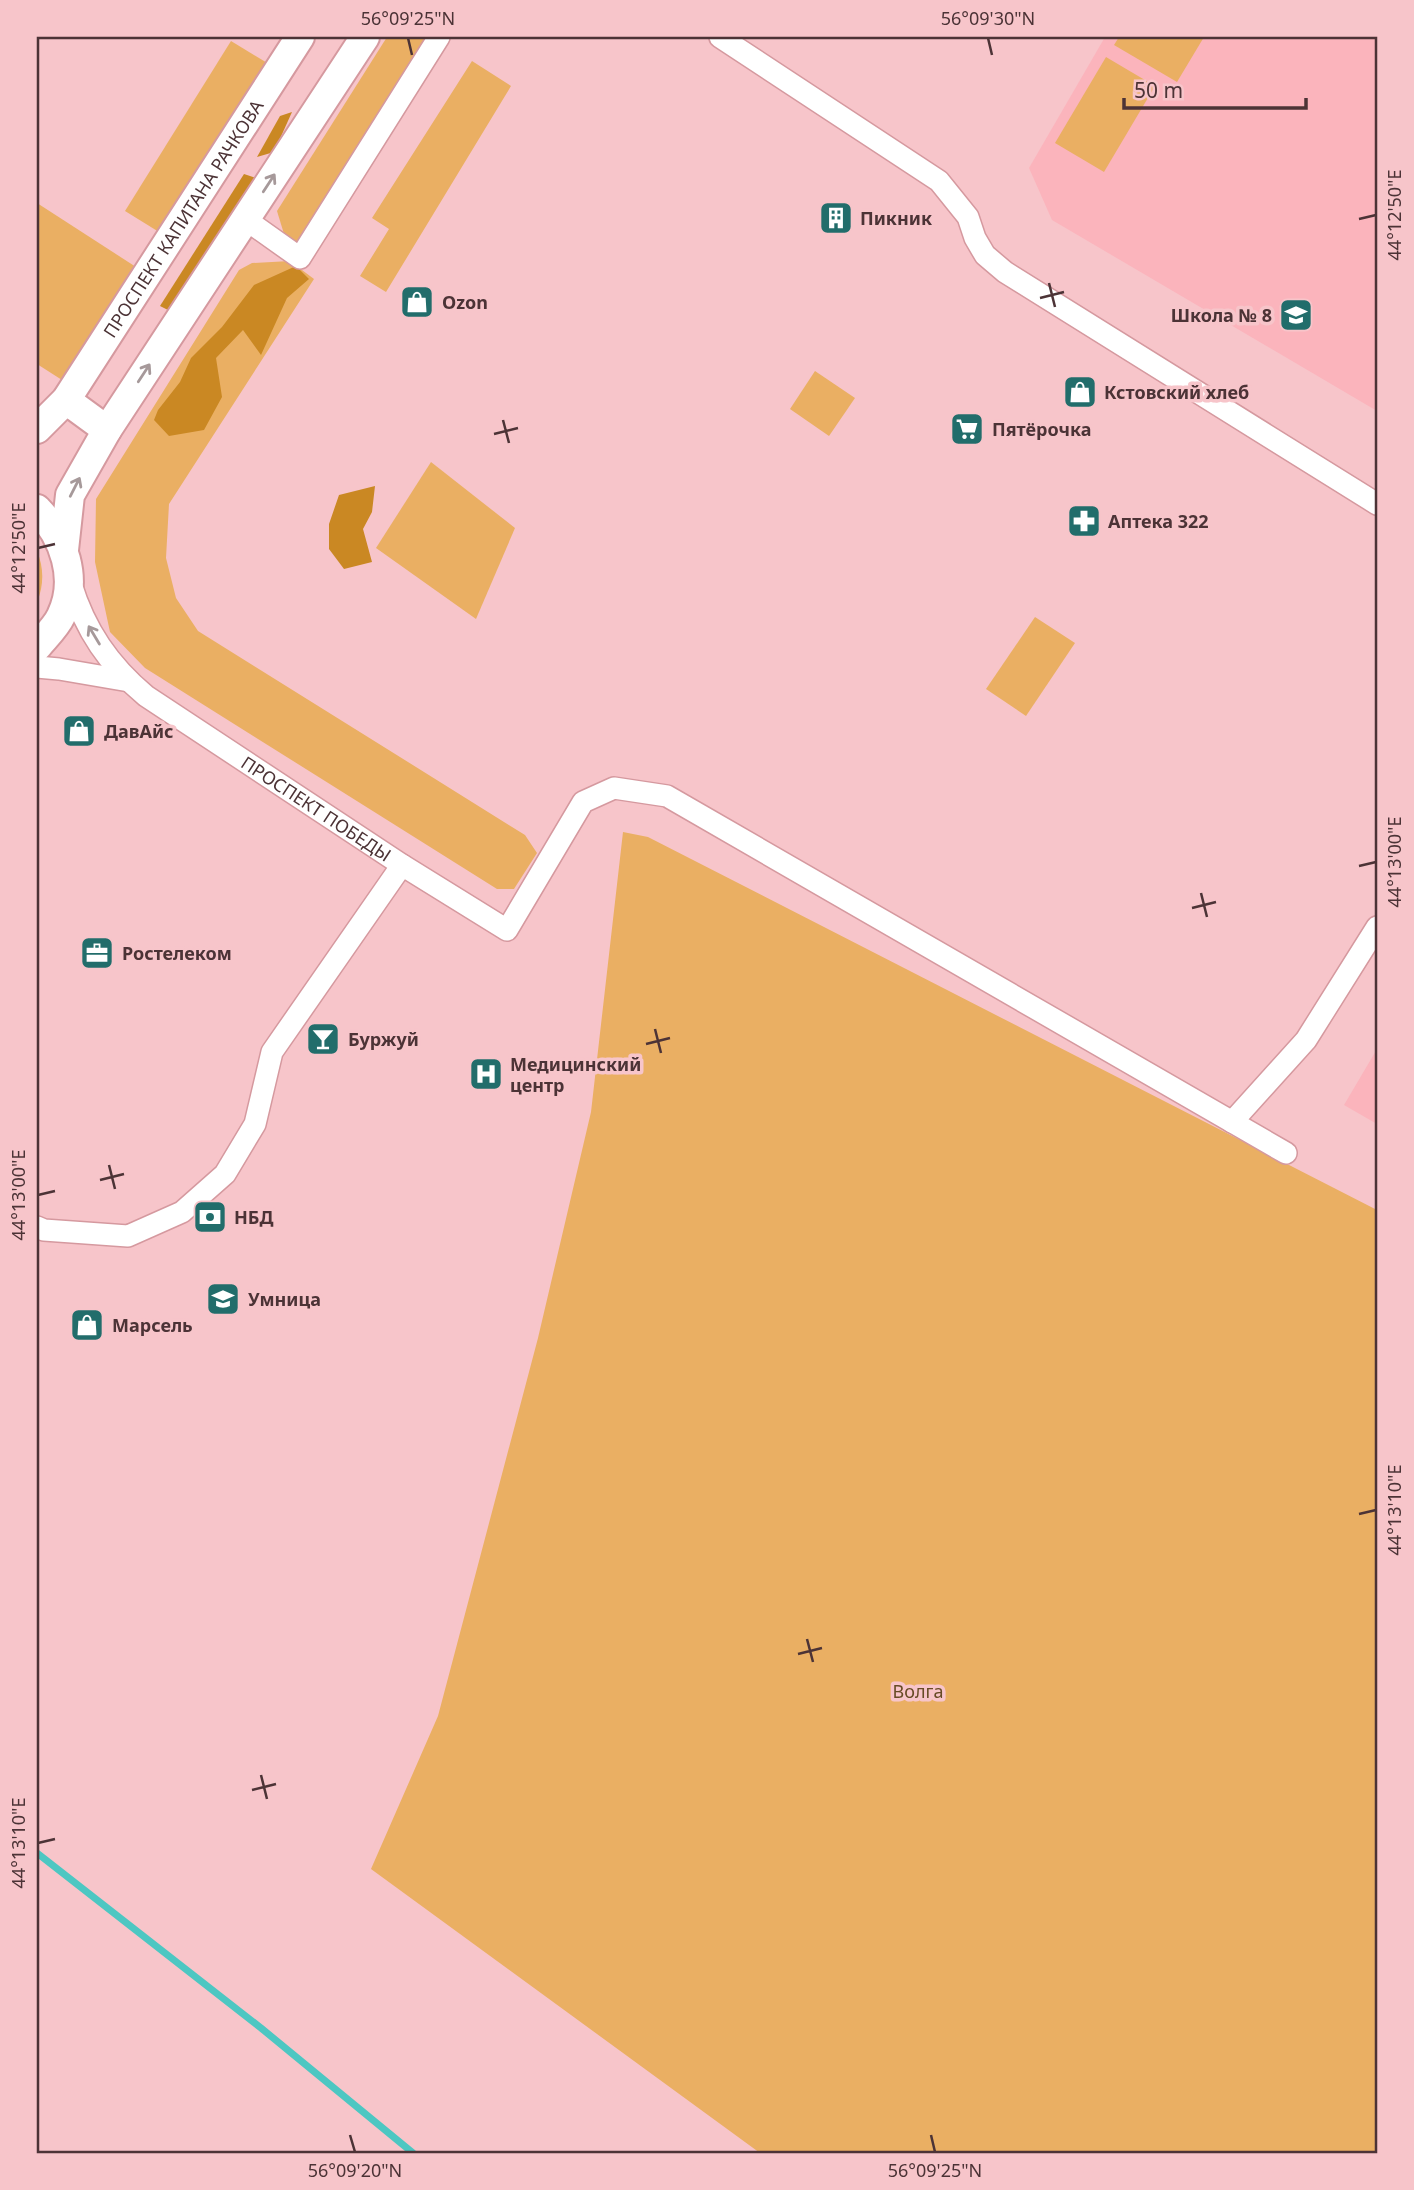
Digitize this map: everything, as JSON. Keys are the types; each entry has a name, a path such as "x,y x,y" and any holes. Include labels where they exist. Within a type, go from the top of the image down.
{"street":[{"name":"ПРОСПЕКТ КАПИТАНА РАЧКОВА","path":"37,429 66,400 300,37"},
{"path":"37,648 61,617 70,582 64,550 70,495 107,430 365,37"},
{"path":"245,219 300,258 439,37"},
{"path":"720,37 939,181 968,217 975,238 985,255 1005,272 1377,504"},
{"path":"66,400 107,430"},
{"path":"37,509 48,521 64,550"},
{"name":"ПРОСПЕКТ ПОБЕДЫ","path":"70,582 79,611 103,650 129,681 146,696 402,865 507,930 583,802 614,788 667,796 1233,1122"},
{"path":"37,667 129,681"},
{"path":"37,1227 44,1230 128,1237 182,1212 225,1174 255,1124 272,1052 402,865"},
{"path":"1286,1153 1233,1122 1306,1040 1377,927"}],"shaded area":[{"name":"Школа № 8","path":"1105,37 1377,37 1377,411 1052,220 1029,168"},
{"path":"292,112 274,152 257,157 280,116"},
{"path":"244,174 256,178 172,312 160,306"},
{"path":"296,266 309,279 287,298 261,355 243,330 216,358 222,397 204,430 169,436 154,420 158,410 180,382 191,358 222,327 254,285"},
{"path":"375,486 372,512 363,529 372,562 344,569 329,549 329,524 339,495"},
{"path":"1377,1049 1377,1124 1344,1105"}],"green space":[{"path":"387,37 430,37 299,244 284,234 277,211"},
{"path":"1119,37 1204,37 1177,82 1114,45"},
{"path":"231,41 269,64 159,232 125,211"},
{"path":"1106,57 1155,86 1104,172 1055,143"},
{"path":"472,61 511,86 386,292 360,276 389,229 372,218"},
{"path":"37,203 136,267 62,380 37,364"},
{"path":"290,261 314,279 169,504 166,558 176,598 198,631 525,835 537,853 514,889 497,889 145,668 110,632 95,562 96,499 239,270 252,263"},
{"path":"815,371 855,398 829,436 790,409"},
{"path":"431,462 515,528 476,619 376,548"},
{"path":"37,551 42,576 37,602"},
{"path":"1035,617 1075,643 1026,716 986,689"},
{"name":"Волга","path":"623,832 648,837 1377,1210 1377,2153 760,2153 371,1869 438,1716 538,1338 591,1112"}],"waterway":[{"path":"37,1853 261,2028 413,2153"}],"place":[{"name":"Пикник","path":"836,218"},
{"name":"Ozon","path":"417,302"},
{"name":"Школа № 8","path":"1296,315"},
{"name":"Кстовский хлеб","path":"1080,392"},
{"name":"Пятёрочка","path":"967,429"},
{"name":"Аптека 322","path":"1084,521"},
{"name":"ДавАйс","path":"79,731"},
{"name":"Ростелеком","path":"97,953"},
{"name":"Буржуй","path":"323,1039"},
{"name":"Медицинский центр","path":"486,1074"},
{"name":"НБД","path":"210,1217"},
{"name":"Умница","path":"223,1299"},
{"name":"Марсель","path":"87,1325"}]}
